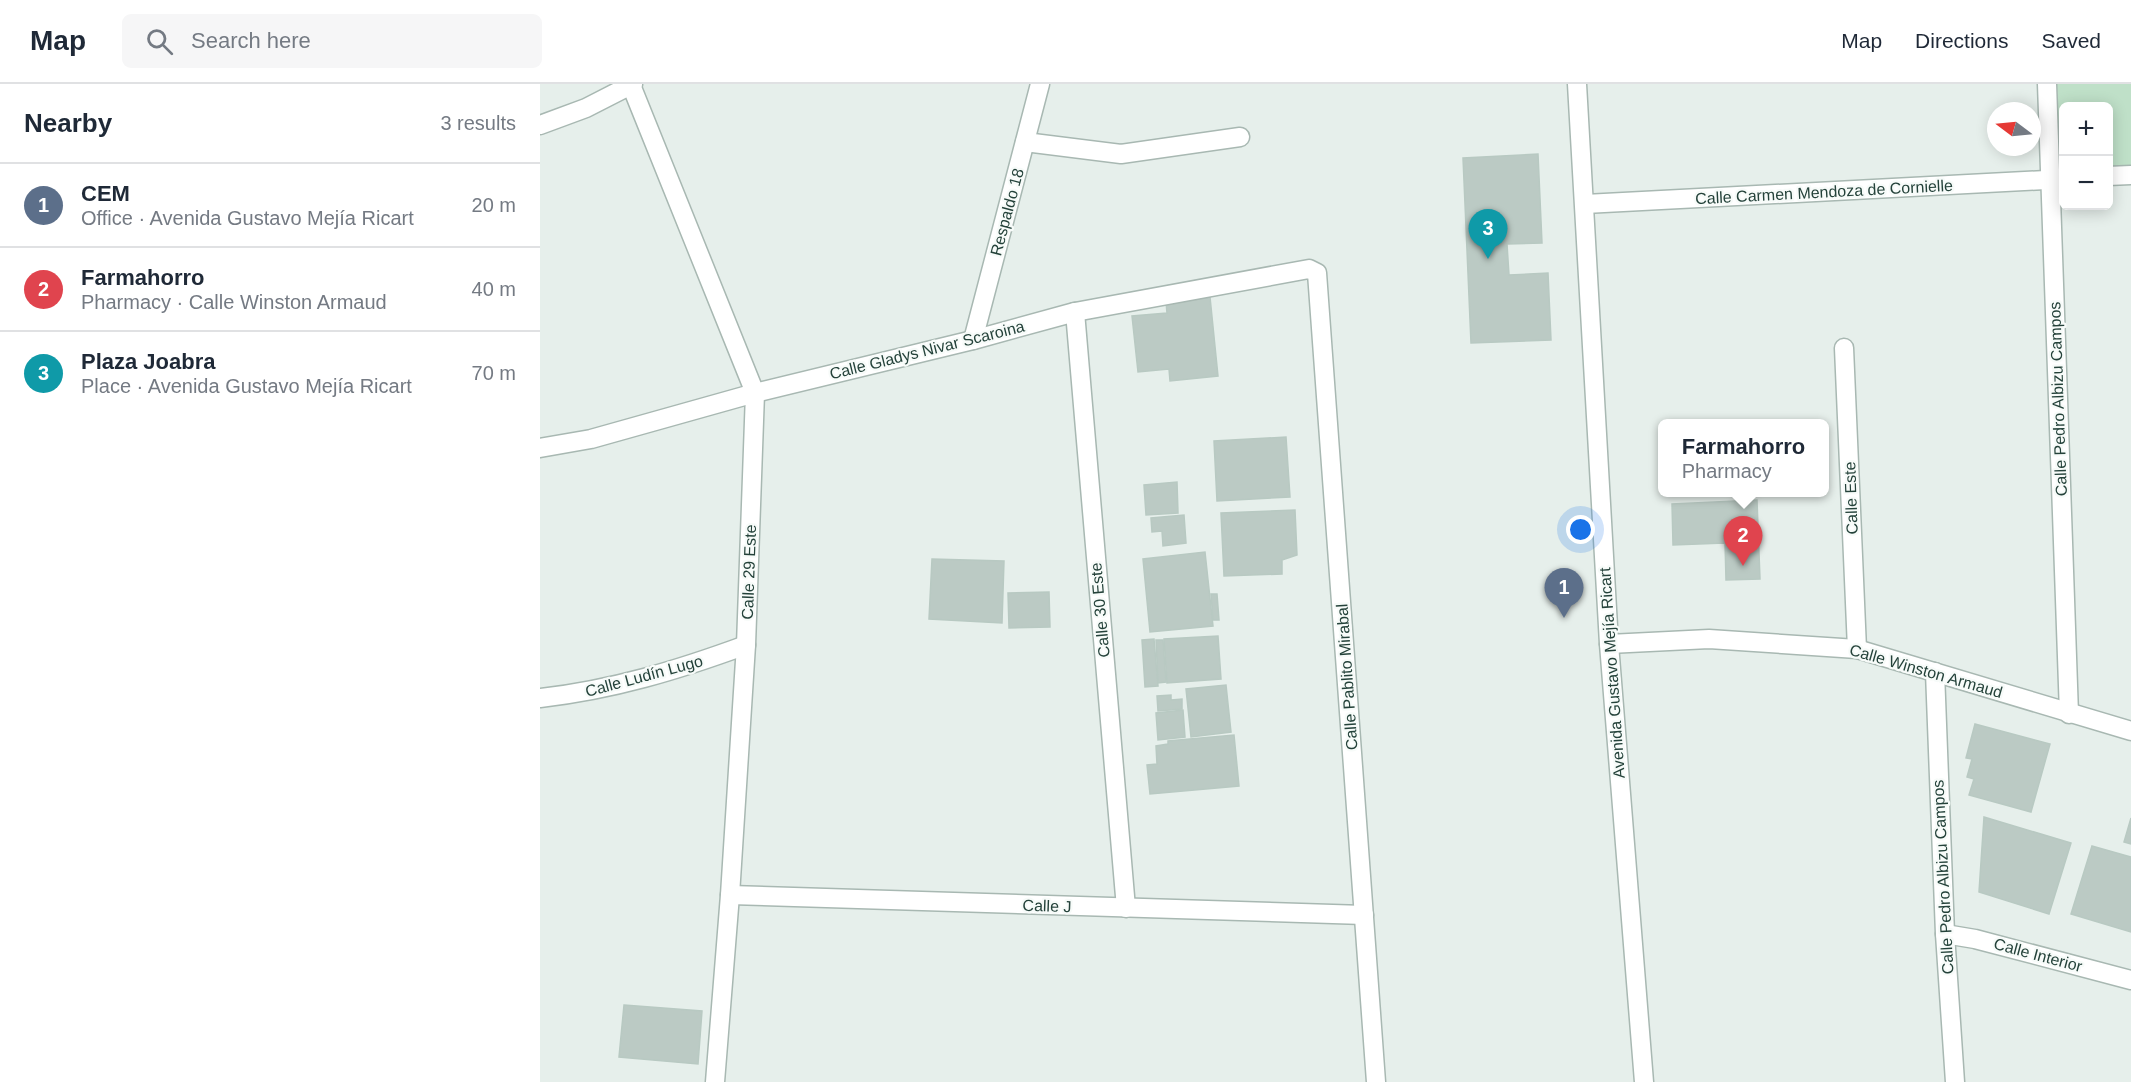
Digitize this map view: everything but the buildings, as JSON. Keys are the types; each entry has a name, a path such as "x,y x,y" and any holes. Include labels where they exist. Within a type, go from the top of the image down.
{"street":[{"name":"Respaldo 18","path":"973,339 1040,84"},
{"name":"Avenida Gustavo Mejía Ricart","path":"1577,84 1609,644 1644,1082"},
{"name":"Calle Pedro Albizu Campos","path":"2047,84 2057,180 2069,714"},
{"path":"540,125 586,108 632,85"},
{"name":"Calle 29 Este","path":"632,85 755,393 746,645 715,1082"},
{"path":"1025,142 1121,154 1240,137"},
{"path":"2113,176 2131,175"},
{"name":"Calle Carmen Mendoza de Cornielle","path":"1585,204 2057,180"},
{"name":"Calle Gladys Nivar Scaroina","path":"540,448 591,439 755,393 1075,312 1309,269 1317,273"},
{"name":"Calle Pablito Mirabal","path":"1317,273 1376,1082"},
{"name":"Calle 30 Este","path":"1075,312 1126,908"},
{"name":"Calle Este","path":"1844,348 1857,649"},
{"name":"Calle Winston Armaud","path":"1609,644 1710,639 1857,649 2131,731"},
{"name":"Calle Ludín Lugo","path":"540,698 578,694 634,682 746,645"},
{"name":"Calle Pedro Albizu Campos","path":"1935,672 1945,934 1955,1082"},
{"name":"Calle J","path":"730,895 1365,915"},
{"name":"Calle Interior","path":"1945,934 1975,939 2131,980"}],"green space":[{"path":"2047,84 2131,84 2131,175 2113,176 2113,102 2059,102 2059,179 2050,180"}],"place":[{"name":"Plaza Joabra","path":"1488,259"},
{"name":"Farmahorro","path":"1743,566"},
{"name":"CEM","path":"1564,618"}]}
